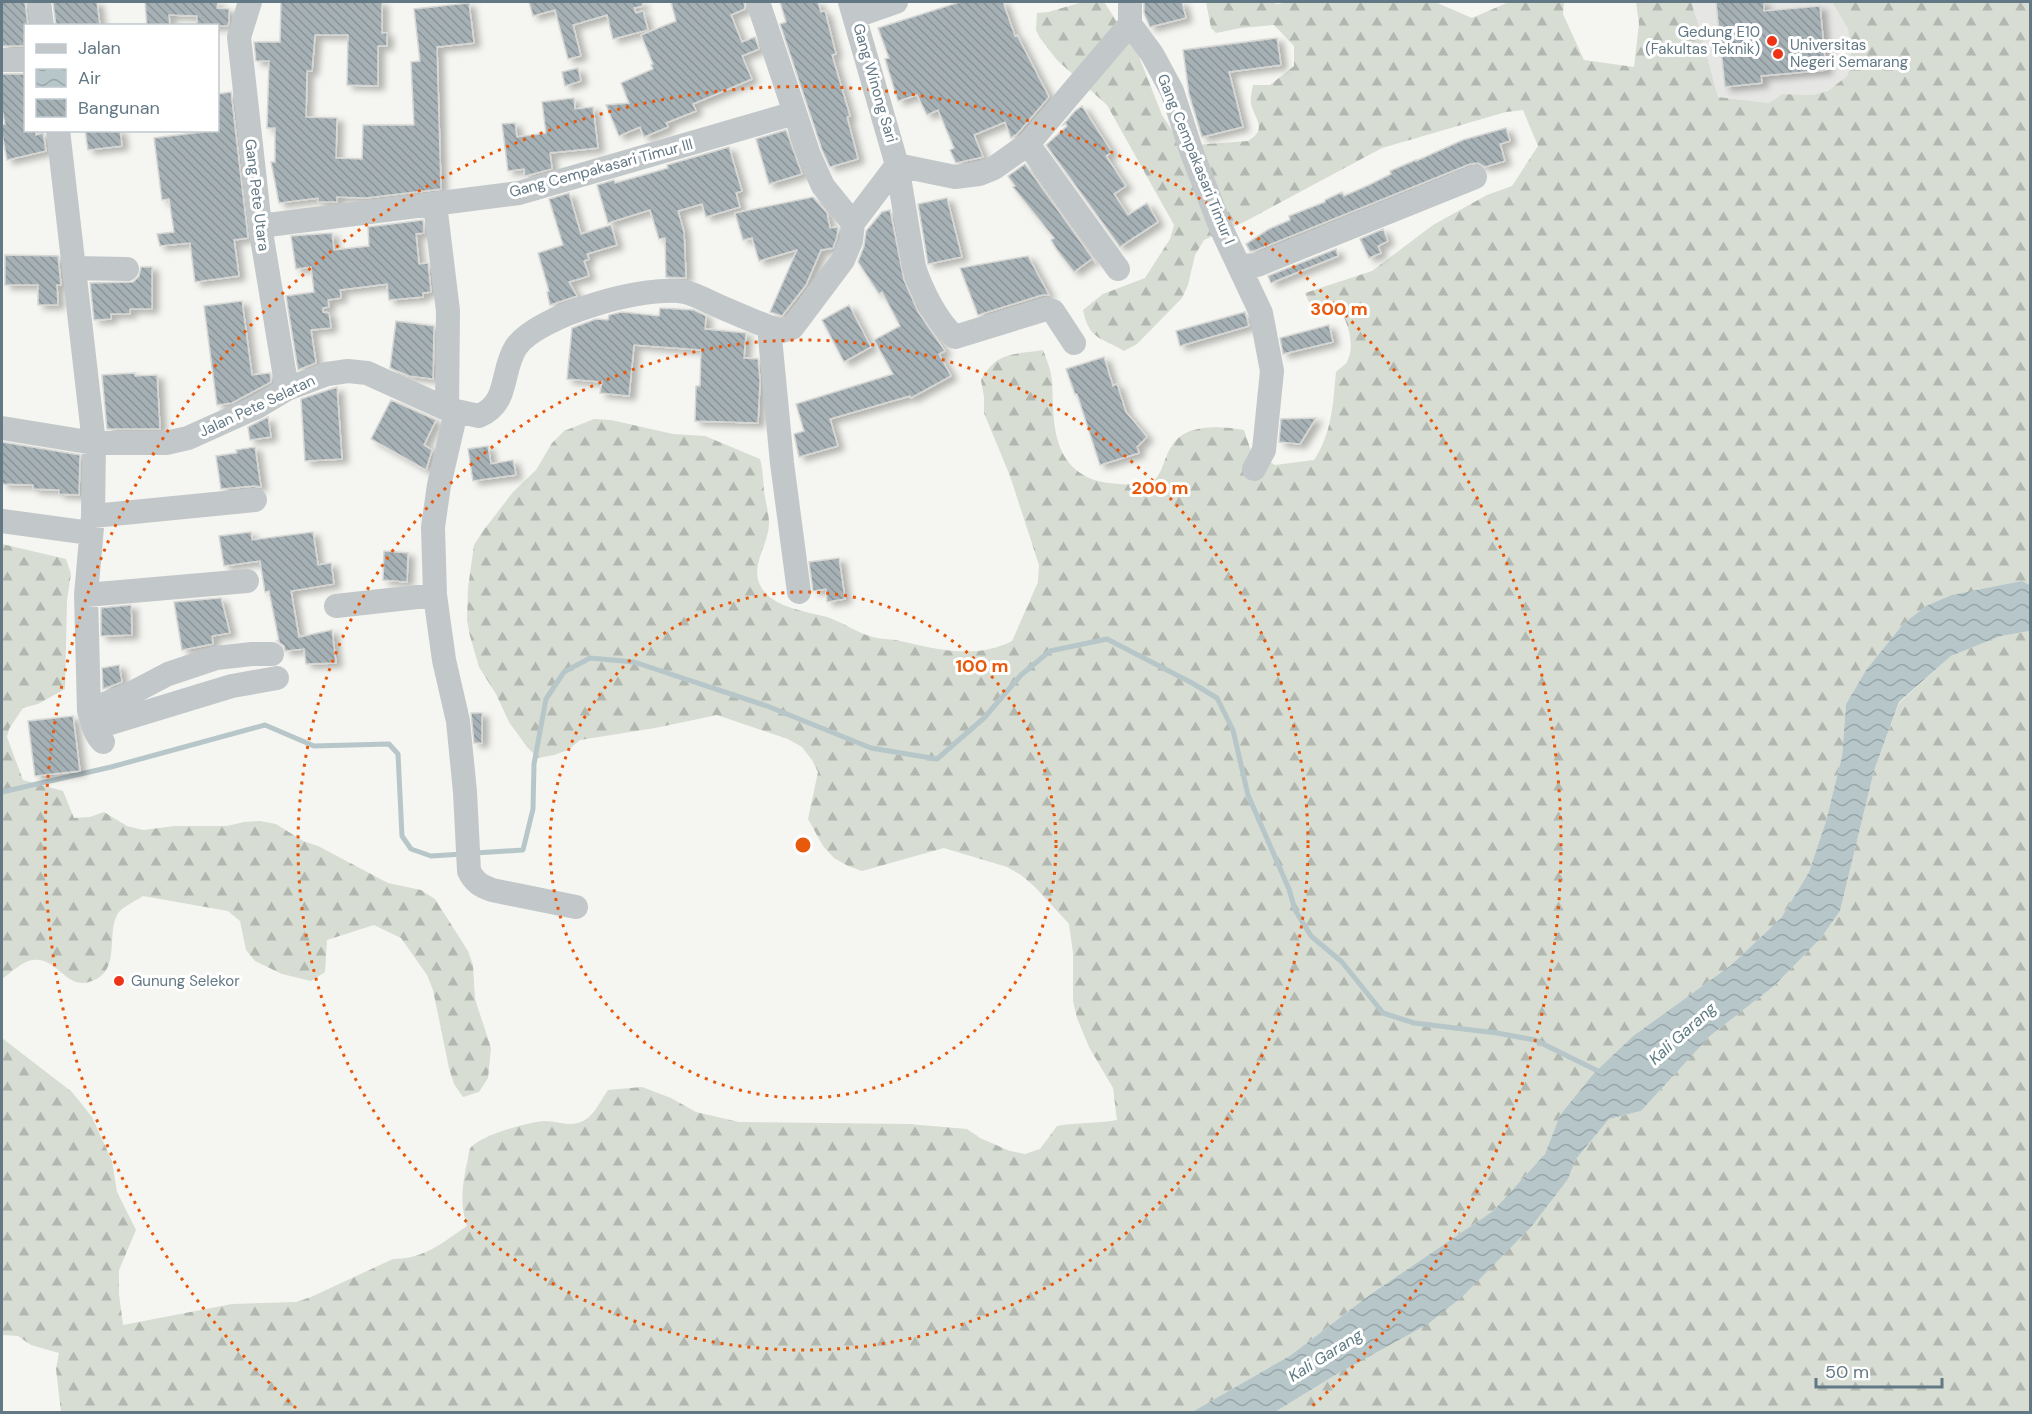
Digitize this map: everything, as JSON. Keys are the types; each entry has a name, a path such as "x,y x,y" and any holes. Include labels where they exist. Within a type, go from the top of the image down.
{"street":[{"path":"39,2 42,24"},
{"name":"Gang Pete Utara","path":"250,2 228,38 287,389"},
{"path":"758,2 809,155 823,186 853,223"},
{"path":"853,9 896,2"},
{"name":"Gang Winong Sari","path":"853,9 897,165 914,267 919,282 946,330 955,338 1046,309 1053,310 1074,343"},
{"name":"Gang Cempakasari Timur I","path":"897,165 956,177 979,174 994,168 1028,144 1130,13 1172,91 1192,153 1225,238 1241,266 1261,313 1272,370 1264,450 1254,470"},
{"path":"2,60 24,60"},
{"name":"Gang Cempakasari Timur III","path":"260,226 519,193 795,113"},
{"path":"58,132 94,443 86,596 95,726"},
{"path":"1028,144 1118,269"},
{"path":"452,411 479,416 494,407 500,398 510,357 530,333 557,319 610,300 669,290 687,292 769,327 782,331 795,326 843,260 851,241 853,223 897,165"},
{"path":"1241,266 1257,265 1475,177"},
{"path":"435,204 448,311 452,411 433,527 435,595 444,660 458,721 469,871 473,880 492,890 576,907"},
{"path":"74,268 127,269"},
{"path":"769,327 782,463 799,592"},
{"name":"Jalan Pete Selatan","path":"2,428 94,443 166,443 176,441 257,407 287,389 327,374 348,371 367,373 452,411"},
{"path":"2,521 91,525 255,500"},
{"path":"86,596 247,581"},
{"path":"336,606 435,595"},
{"path":"95,726 128,695 168,674 216,658 272,654"},
{"path":"95,726 232,686 278,678"}],"shaded area":[{"name":"Universitas Negeri Semarang","path":"1691,2 1832,2 1848,29 1852,61 1847,76 1828,91 1813,95 1782,94 1769,103 1718,97"}],"green space":[{"path":"1083,2 1104,2 1138,54 1162,115 1182,146 1248,141 1254,137 1259,128 1251,104 1253,85 1270,85 1294,66 1294,46 1274,25 1216,33 1211,28 1206,2 1271,2 1277,4 1292,2 1435,2 1472,18 1509,2 1564,2 1563,14 1584,60 1634,67 1639,24 1636,2 1691,2 1718,97 1769,103 1782,94 1813,95 1828,91 1847,76 1852,61 1848,29 1832,2 2030,2 2030,585 2022,581 1926,606 1903,624 1866,670 1846,704 1842,756 1826,821 1809,872 1781,918 1730,966 1633,1036 1594,1073 1560,1115 1545,1154 1493,1211 1368,1296 1291,1355 1192,1412 61,1412 56,1369 59,1353 31,1345 18,1336 2,1335 2,1038 72,1092 92,1117 112,1161 117,1192 136,1230 119,1270 123,1325 232,1304 296,1302 393,1259 414,1256 432,1249 467,1226 463,1211 463,1190 469,1151 475,1144 493,1134 529,1124 546,1121 574,1124 583,1121 595,1110 608,1090 642,1087 671,1098 696,1112 739,1122 909,1124 967,1129 980,1138 1010,1151 1025,1154 1040,1149 1057,1126 1117,1120 1113,1088 1089,1047 1077,1018 1073,1001 1073,953 1069,924 1021,875 1007,867 944,848 862,871 848,866 834,858 823,846 808,819 818,772 802,747 788,739 717,715 580,740 568,750 538,758 509,722 496,694 479,667 467,620 468,588 474,545 513,492 536,470 552,443 564,431 594,419 611,420 673,434 705,436 760,459 769,525 757,573 760,585 765,592 780,603 833,619 876,638 955,651 984,650 1012,641 1038,582 1039,565 1010,476 984,413 981,380 993,364 1000,359 1014,354 1043,350 1049,365 1055,425 1062,451 1069,463 1080,472 1100,482 1150,486 1159,475 1173,444 1179,437 1196,429 1216,427 1244,430 1251,451 1275,465 1314,460 1328,429 1336,372 1347,362 1351,343 1349,330 1342,313 1315,316 1305,293 1372,271 1433,225 1487,195 1512,186 1538,146 1523,110 1506,112 1382,148 1246,221 1204,240 1195,255 1188,285 1182,298 1137,344 1124,351 1093,332 1083,310 1103,294 1145,278 1170,239 1174,225 1107,105 1057,60 1036,30 1037,13"},
{"path":"2,544 66,559 71,574 67,600 65,689 38,704 23,708 9,729 7,737 23,780 63,791 74,818 90,817 104,812 127,826 143,830 175,826 227,826 260,821 276,824 303,841 318,846 388,883 421,890 435,899 468,951 473,965 475,999 491,1048 488,1078 479,1092 463,1097 454,1084 433,990 427,975 401,938 374,925 327,940 325,972 311,981 282,974 255,961 246,950 240,921 228,911 143,896 117,915 109,963 106,971 99,977 81,983 67,977 48,963 33,960 21,965 2,979"},
{"path":"2030,631 2030,1412 1275,1412 1337,1374 1568,1179 1576,1159 1609,1119 1641,1111 1710,1036 1774,986 1821,938 1840,911 1874,771 1899,703 1951,656 2001,636"}],"water":[{"name":"Kali Garang","path":"2022,581 2030,585 2030,631 2001,636 1951,656 1899,702 1874,771 1840,911 1821,938 1774,986 1710,1036 1641,1111 1609,1119 1576,1159 1568,1179 1531,1227 1463,1296 1428,1324 1337,1374 1275,1412 1192,1412 1291,1355 1368,1296 1493,1211 1545,1154 1560,1115 1594,1073 1633,1036 1730,966 1781,918 1809,872 1826,821 1842,756 1846,704 1866,670 1903,624 1926,606 1952,595"}],"building":[{"path":"2,2 25,2 28,24 24,24 24,46 2,46"},
{"path":"53,2 97,2 100,24 56,24"},
{"path":"145,2 218,2 217,8 229,9 228,26 197,24 197,16 169,15 170,24 147,24"},
{"path":"281,2 382,2 382,33 387,33 387,46 378,46 378,86 347,85 348,35 315,35 312,71 307,71 306,117 337,118 336,158 362,159 363,125 414,125 411,62 420,61 414,9 469,3 474,43 437,47 441,189 366,198 337,197 337,202 318,202 318,198 279,203 271,162 275,162 275,128 267,128 269,61 256,61 254,42 280,42"},
{"path":"529,2 642,2 643,6 634,8 636,13 643,11 648,30 613,39 607,15 573,25 581,56 568,59 555,10 533,16"},
{"path":"671,2 744,2 745,9 731,15 742,42 755,37 759,49 742,56 752,79 693,104 696,111 666,123 668,127 644,137 640,127 619,136 606,105 629,103 621,83 653,69 641,35 676,21"},
{"path":"780,2 818,2 821,12 825,11 836,54 832,55 850,116 847,117 858,159 830,167 822,150 780,24 786,22"},
{"path":"960,2 1003,2 1015,36 1017,35 1049,97 1011,138 1005,122 974,135 983,157 956,163 950,150 954,148 938,110 927,115 917,95 898,101 885,59 889,58 878,28"},
{"path":"1144,2 1182,2 1186,18 1150,27 1144,13"},
{"name":"Gedung E10 (Fakultas Teknik)","path":"1716,2 1764,2 1764,11 1820,6 1826,70 1761,76 1762,83 1725,87"},
{"path":"1277,38 1281,65 1229,72 1243,127 1202,137 1189,94 1183,50"},
{"path":"578,68 581,81 565,86 562,72"},
{"path":"2,74 24,74 24,132 35,132 36,135 43,133 46,151 7,160 2,134 2,125 5,124 2,109"},
{"path":"231,92 248,238 234,240 239,276 195,282 190,243 160,246 157,234 174,232 169,199 162,200 154,138 219,132 219,94"},
{"path":"574,98 575,109 593,107 598,148 550,153 552,169 525,176 524,169 508,171 502,124 515,123 517,137 546,133 542,102"},
{"path":"1082,106 1112,152 1106,156 1126,186 1114,194 1128,215 1147,203 1158,222 1120,247 1046,145 1067,126 1063,125"},
{"path":"1506,128 1510,141 1500,144 1505,161 1485,167 1478,163 1470,164 1254,251 1250,251 1246,244 1269,229 1290,220 1289,216 1325,202 1342,192 1344,196 1391,174 1390,171 1463,140"},
{"path":"786,130 802,174 769,184 756,139"},
{"path":"85,132 120,132 122,146 88,150"},
{"path":"729,147 742,191 736,193 740,207 706,217 702,204 678,211 684,232 686,278 666,277 665,238 659,239 650,210 608,223 597,185 614,180 615,183 668,168 667,165"},
{"path":"1025,164 1093,258 1074,272 1051,240 1054,238 1013,187 1015,186 1008,176"},
{"path":"569,193 581,234 611,225 617,245 587,254 589,259 584,261 589,276 569,282 577,296 550,305 547,292 549,291 538,253 563,245 549,199"},
{"path":"813,197 827,213 830,228 838,227 837,237 833,248 821,250 806,285 782,316 770,312 797,250 759,261 752,238 743,240 735,213"},
{"path":"947,198 962,257 928,264 918,204"},
{"path":"890,210 904,280 918,312 945,351 939,354 951,376 911,398 910,396 830,419 838,446 799,457 794,434 804,431 796,404 893,374 874,340 900,326 882,292 879,294 858,262 864,246 866,231 882,212"},
{"path":"423,220 424,233 416,234 419,264 428,263 431,292 423,293 423,297 389,300 387,284 340,290 341,298 328,300 329,307 323,308 323,312 329,313 331,328 311,330 316,363 298,370 286,296 314,292 311,267 296,269 291,236 332,233 334,250 369,246 368,227"},
{"path":"1383,229 1388,241 1378,246 1381,253 1369,258 1360,239"},
{"path":"1336,249 1338,256 1271,283 1268,276"},
{"path":"5,255 58,256 61,285 57,285 58,305 38,305 38,285 5,285"},
{"path":"1028,256 1049,295 1042,295 978,315 960,268"},
{"path":"141,267 152,267 152,309 130,309 130,314 111,314 111,319 94,320 90,283 133,282 139,276"},
{"path":"242,301 252,375 270,373 271,382 232,403 217,405 204,306"},
{"path":"849,305 871,347 844,362 822,320"},
{"path":"660,308 694,310 706,316 705,329 746,333 744,358 758,359 760,381 758,423 695,421 696,386 700,386 701,350 634,345 629,396 600,393 602,382 567,379 572,328 596,319 608,320 609,315 622,312 659,316"},
{"path":"1245,312 1249,326 1180,346 1176,331"},
{"path":"396,321 434,326 433,379 409,376 390,368"},
{"path":"1329,325 1333,342 1283,354 1280,338"},
{"path":"1104,357 1113,386 1117,384 1126,412 1147,437 1137,447 1139,453 1100,465 1077,394 1075,394 1066,369"},
{"path":"135,373 135,376 157,375 160,429 107,429 102,375"},
{"path":"337,387 342,459 305,461 301,399"},
{"path":"391,400 436,420 424,445 432,450 426,470 371,439"},
{"path":"268,417 271,437 250,440 248,427"},
{"path":"1316,418 1300,444 1279,442 1281,419"},
{"path":"2,442 80,455 79,495 59,494 59,490 33,489 33,485 2,484"},
{"path":"488,446 491,464 513,460 516,475 473,481 468,449"},
{"path":"255,447 261,487 221,489 216,456"},
{"path":"251,532 252,540 313,532 318,565 331,563 334,584 291,591 299,637 332,630 336,663 306,664 304,649 285,651 284,646 277,641 279,641 269,591 265,592 260,561 224,566 219,536"},
{"path":"384,551 408,553 407,582 383,580"},
{"path":"839,558 845,599 827,602 826,589 813,591 809,562"},
{"path":"221,598 230,633 212,636 213,644 182,650 174,602"},
{"path":"131,605 132,635 101,636 101,608"},
{"path":"119,665 122,682 103,689 102,668"},
{"path":"471,713 482,713 482,743 474,743"},
{"path":"73,716 80,771 35,776 28,721"}],"waterway":[{"path":"475,853 523,850 533,809 534,764 546,699 564,672 590,658 634,662 767,706 871,748 937,759 984,718 1021,675 1050,651 1107,639 1217,698 1233,730 1248,795 1289,889 1295,910 1311,936 1342,962 1383,1013 1414,1023 1535,1040 1602,1073"},
{"path":"2,792 111,767 265,725 314,746 389,744 398,754 402,836 411,849 431,856 463,854"}],"place":[{"name":"Gedung E10 (Fakultas Teknik)","path":"1772,41"},
{"name":"Universitas Negeri Semarang","path":"1778,54"},
{"name":"Gunung Selekor","path":"119,981"}]}
